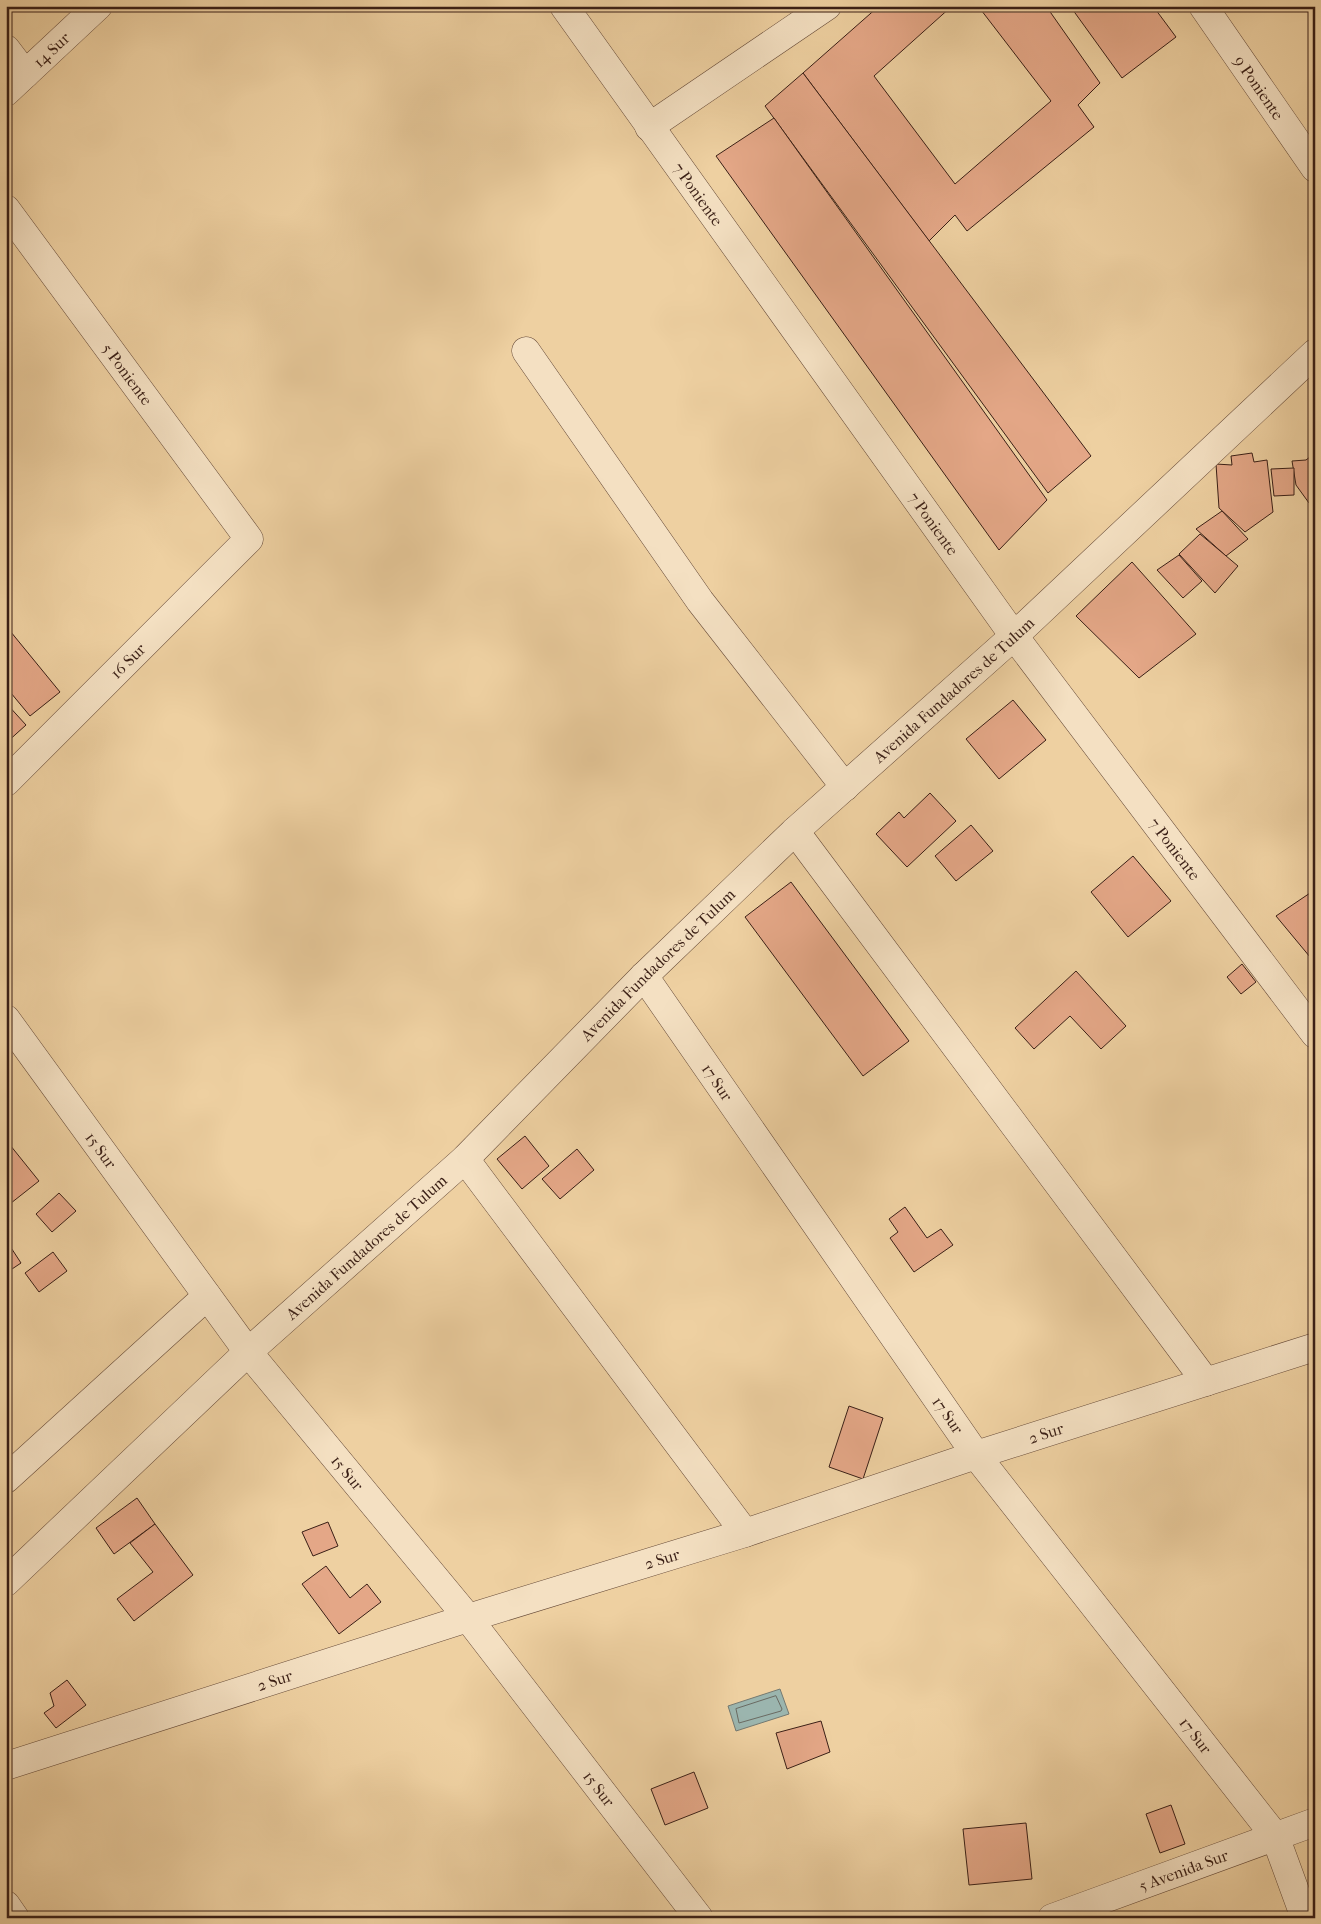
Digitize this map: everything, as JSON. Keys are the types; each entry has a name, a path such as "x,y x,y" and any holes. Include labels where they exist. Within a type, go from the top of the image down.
{"street":[{"name":"14 Sur","path":"16,83 98,6"},
{"name":"7 Poniente","path":"564,6 1014,636 1315,1034"},
{"path":"649,127 826,6"},
{"name":"9 Poniente","path":"1203,6 1315,168"},
{"path":"6,49 16,83"},
{"name":"5 Poniente","path":"6,209 249,539"},
{"path":"526,351 700,601 845,787"},
{"name":"Avenida Fundadores de Tulum","path":"6,1582 248,1352 466,1159 644,976 795,831 1014,636 1315,353"},
{"name":"16 Sur","path":"6,782 249,539"},
{"path":"795,831 1206,1382"},
{"name":"17 Sur","path":"644,976 976,1455 1274,1836 1305,1918"},
{"name":"15 Sur","path":"6,1019 248,1352 468,1618 699,1918"},
{"path":"466,1159 744,1533"},
{"path":"6,1480 207,1296"},
{"name":"2 Sur","path":"6,1766 468,1618 744,1533 976,1455 1315,1347"},
{"name":"5 Avenida Sur","path":"1052,1918 1315,1822"},
{"path":"6,1905 15,1918"}],"water":[{"path":"780,1689 789,1714 736,1731 728,1706"}],"building":[{"path":"879,6 952,6 874,76 955,184 1051,101 978,6 1046,6 1100,83 1078,105 1094,127 967,231 955,215 929,241 803,73"},
{"path":"1070,6 1153,6 1176,37 1122,78"},
{"path":"803,73 1091,456 1048,493 765,106"},
{"path":"774,118 1047,500 999,550 716,156"},
{"path":"1252,453 1254,462 1267,460 1273,512 1245,532 1219,508 1216,464 1232,465 1231,456"},
{"path":"1315,453 1315,497 1309,503 1296,485 1292,461 1306,460"},
{"path":"1294,468 1294,495 1274,496 1271,469"},
{"path":"1222,511 1248,539 1226,556 1196,529"},
{"path":"1200,534 1238,566 1215,593 1179,554"},
{"path":"1179,555 1202,581 1183,598 1157,570"},
{"path":"1132,562 1196,634 1139,678 1076,616"},
{"path":"6,626 60,692 30,716 6,687"},
{"path":"1013,700 1046,740 999,779 966,739"},
{"path":"6,703 26,725 6,743"},
{"path":"930,793 956,821 907,867 876,834 899,812 904,818"},
{"path":"971,825 993,851 956,881 935,856"},
{"path":"1133,856 1171,901 1128,937 1091,892"},
{"path":"791,882 909,1041 863,1076 745,917"},
{"path":"1313,891 1315,894 1315,963 1276,916"},
{"path":"1242,964 1256,982 1241,994 1227,977"},
{"path":"1076,971 1126,1026 1101,1049 1070,1016 1034,1049 1015,1028"},
{"path":"525,1136 549,1166 522,1189 497,1159"},
{"path":"6,1140 39,1181 6,1207"},
{"path":"577,1149 594,1170 560,1199 542,1179"},
{"path":"59,1193 76,1211 52,1232 36,1214"},
{"path":"905,1207 927,1238 941,1229 953,1245 914,1272 890,1238 898,1232 889,1219"},
{"path":"6,1240 21,1263 6,1273"},
{"path":"53,1252 67,1271 39,1292 25,1273"},
{"path":"849,1406 883,1418 863,1479 829,1467"},
{"path":"137,1498 155,1524 114,1554 96,1528"},
{"path":"328,1522 338,1546 313,1556 302,1532"},
{"path":"155,1524 193,1575 134,1621 117,1599 153,1572 130,1543"},
{"path":"326,1566 350,1598 367,1584 381,1602 339,1634 302,1584"},
{"path":"67,1680 86,1705 56,1728 44,1713 54,1706 50,1693"},
{"path":"821,1721 830,1752 787,1769 776,1733"},
{"path":"694,1772 708,1808 665,1825 651,1789"},
{"path":"1171,1805 1185,1844 1160,1853 1146,1814"},
{"path":"1026,1823 1032,1879 969,1885 963,1829"}]}
